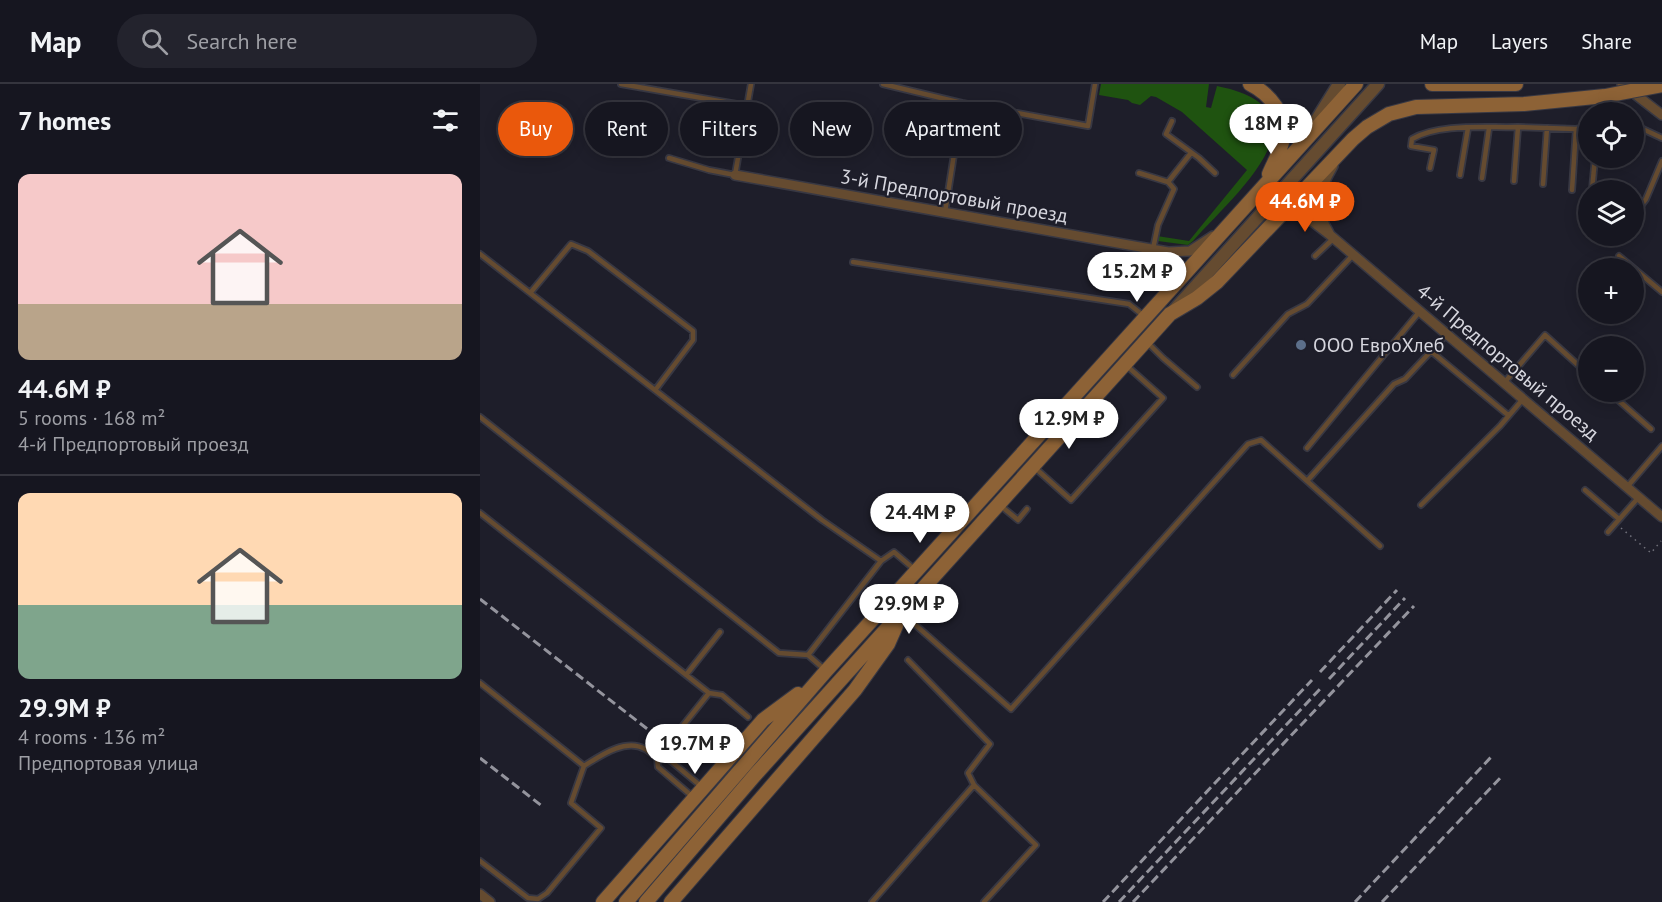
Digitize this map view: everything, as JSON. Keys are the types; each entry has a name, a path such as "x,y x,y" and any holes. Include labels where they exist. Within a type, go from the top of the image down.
{"main road":[{"path":"1250,84 1271,100 1281,118 1283,130 1279,153 1261,190"},
{"path":"1432,84 1516,84"},
{"path":"646,902 755,775 1170,314 1197,298 1217,282 1343,148 1367,126 1389,114 1416,107 1524,104 1605,96 1662,85"},
{"path":"626,902 822,676 1304,142 1349,86"},
{"path":"671,902 855,690 888,644 902,613"},
{"path":"603,902 763,720 822,676"}],"street":[{"path":"1170,314 1378,84"},
{"path":"1622,84 1662,114"},
{"path":"1332,237 1322,220 1319,193 1343,148"},
{"name":"3-й Предпортовый проезд","path":"735,175 1168,252 1190,251 1230,224"},
{"name":"4-й Предпортовый проезд","path":"1283,213 1304,215 1332,237 1662,516"},
{"path":"1168,252 1180,265 1179,280"},
{"path":"480,894 490,902"}],"lane":[{"path":"621,84 730,102"},
{"path":"748,102 751,84"},
{"path":"883,84 958,102"},
{"path":"1022,114 1088,126 1095,84"},
{"path":"1172,121 1166,134 1215,173"},
{"path":"1514,181 1518,127"},
{"path":"1430,168 1434,150 1411,146 1412,139 1422,133 1518,127 1576,129 1572,190"},
{"path":"1482,178 1489,128"},
{"path":"1543,184 1547,128"},
{"path":"1460,176 1468,129"},
{"path":"1644,130 1662,138"},
{"path":"1168,182 1191,153"},
{"path":"669,158 735,175 739,156"},
{"path":"945,213 954,156"},
{"path":"1644,202 1662,161"},
{"path":"1139,173 1168,182 1174,189 1158,225 1152,249"},
{"path":"1315,256 1332,237"},
{"path":"531,292 571,244 588,251 693,331 693,340 656,389"},
{"path":"480,254 822,520 881,561"},
{"path":"1233,375 1287,314 1307,304 1353,255"},
{"path":"1619,256 1662,291"},
{"path":"853,262 1129,304 1146,317"},
{"path":"1307,448 1420,311"},
{"path":"1307,481 1394,384 1405,379 1447,334"},
{"path":"1504,383 1545,335 1578,365"},
{"path":"1146,341 1197,387"},
{"path":"1432,352 1508,415"},
{"path":"1033,466 1071,500 1159,403 1163,398 1125,364"},
{"path":"1421,504 1500,426 1522,399"},
{"path":"1620,402 1651,429"},
{"path":"480,417 779,653 808,654"},
{"path":"902,613 1011,709 1248,444 1261,440 1380,546"},
{"path":"1627,487 1662,446"},
{"path":"1585,490 1618,521"},
{"path":"1608,532 1638,496"},
{"path":"999,504 1018,520 1027,509"},
{"path":"480,513 709,693 722,695 748,717"},
{"path":"808,654 881,561 894,552 917,572"},
{"path":"686,675 720,632"},
{"path":"808,654 822,676"},
{"path":"908,660 990,744 968,773 974,784 1036,845 984,902"},
{"path":"480,683 584,766"},
{"path":"700,794 658,767 657,758 709,693"},
{"path":"480,861 528,898 538,899 547,893 601,828 571,803 584,766 606,752 626,746 643,747 657,758 666,757 700,794"},
{"path":"872,902 974,784"}],"path":[{"path":"1618,521 1651,553 1661,541"}],"green space":[{"path":"1101,84 1209,84 1206,107 1211,108 1217,86 1252,98 1270,114 1273,134 1265,156 1250,179 1188,245 1158,241 1157,236 1189,241 1247,170 1182,112 1156,97 1151,96 1140,105 1128,100 1099,95"}],"railway":[{"path":"1320,672 1397,590"},
{"path":"1329,679 1405,598"},
{"path":"480,599 650,731"},
{"path":"1133,902 1414,606"},
{"path":"1103,902 1312,680"},
{"path":"1119,902 1321,688"},
{"path":"1355,902 1493,755"},
{"path":"480,758 542,806"},
{"path":"1382,902 1503,775"}],"place":[{"name":"ООО ЕвроХлеб","path":"1301,345"}]}
